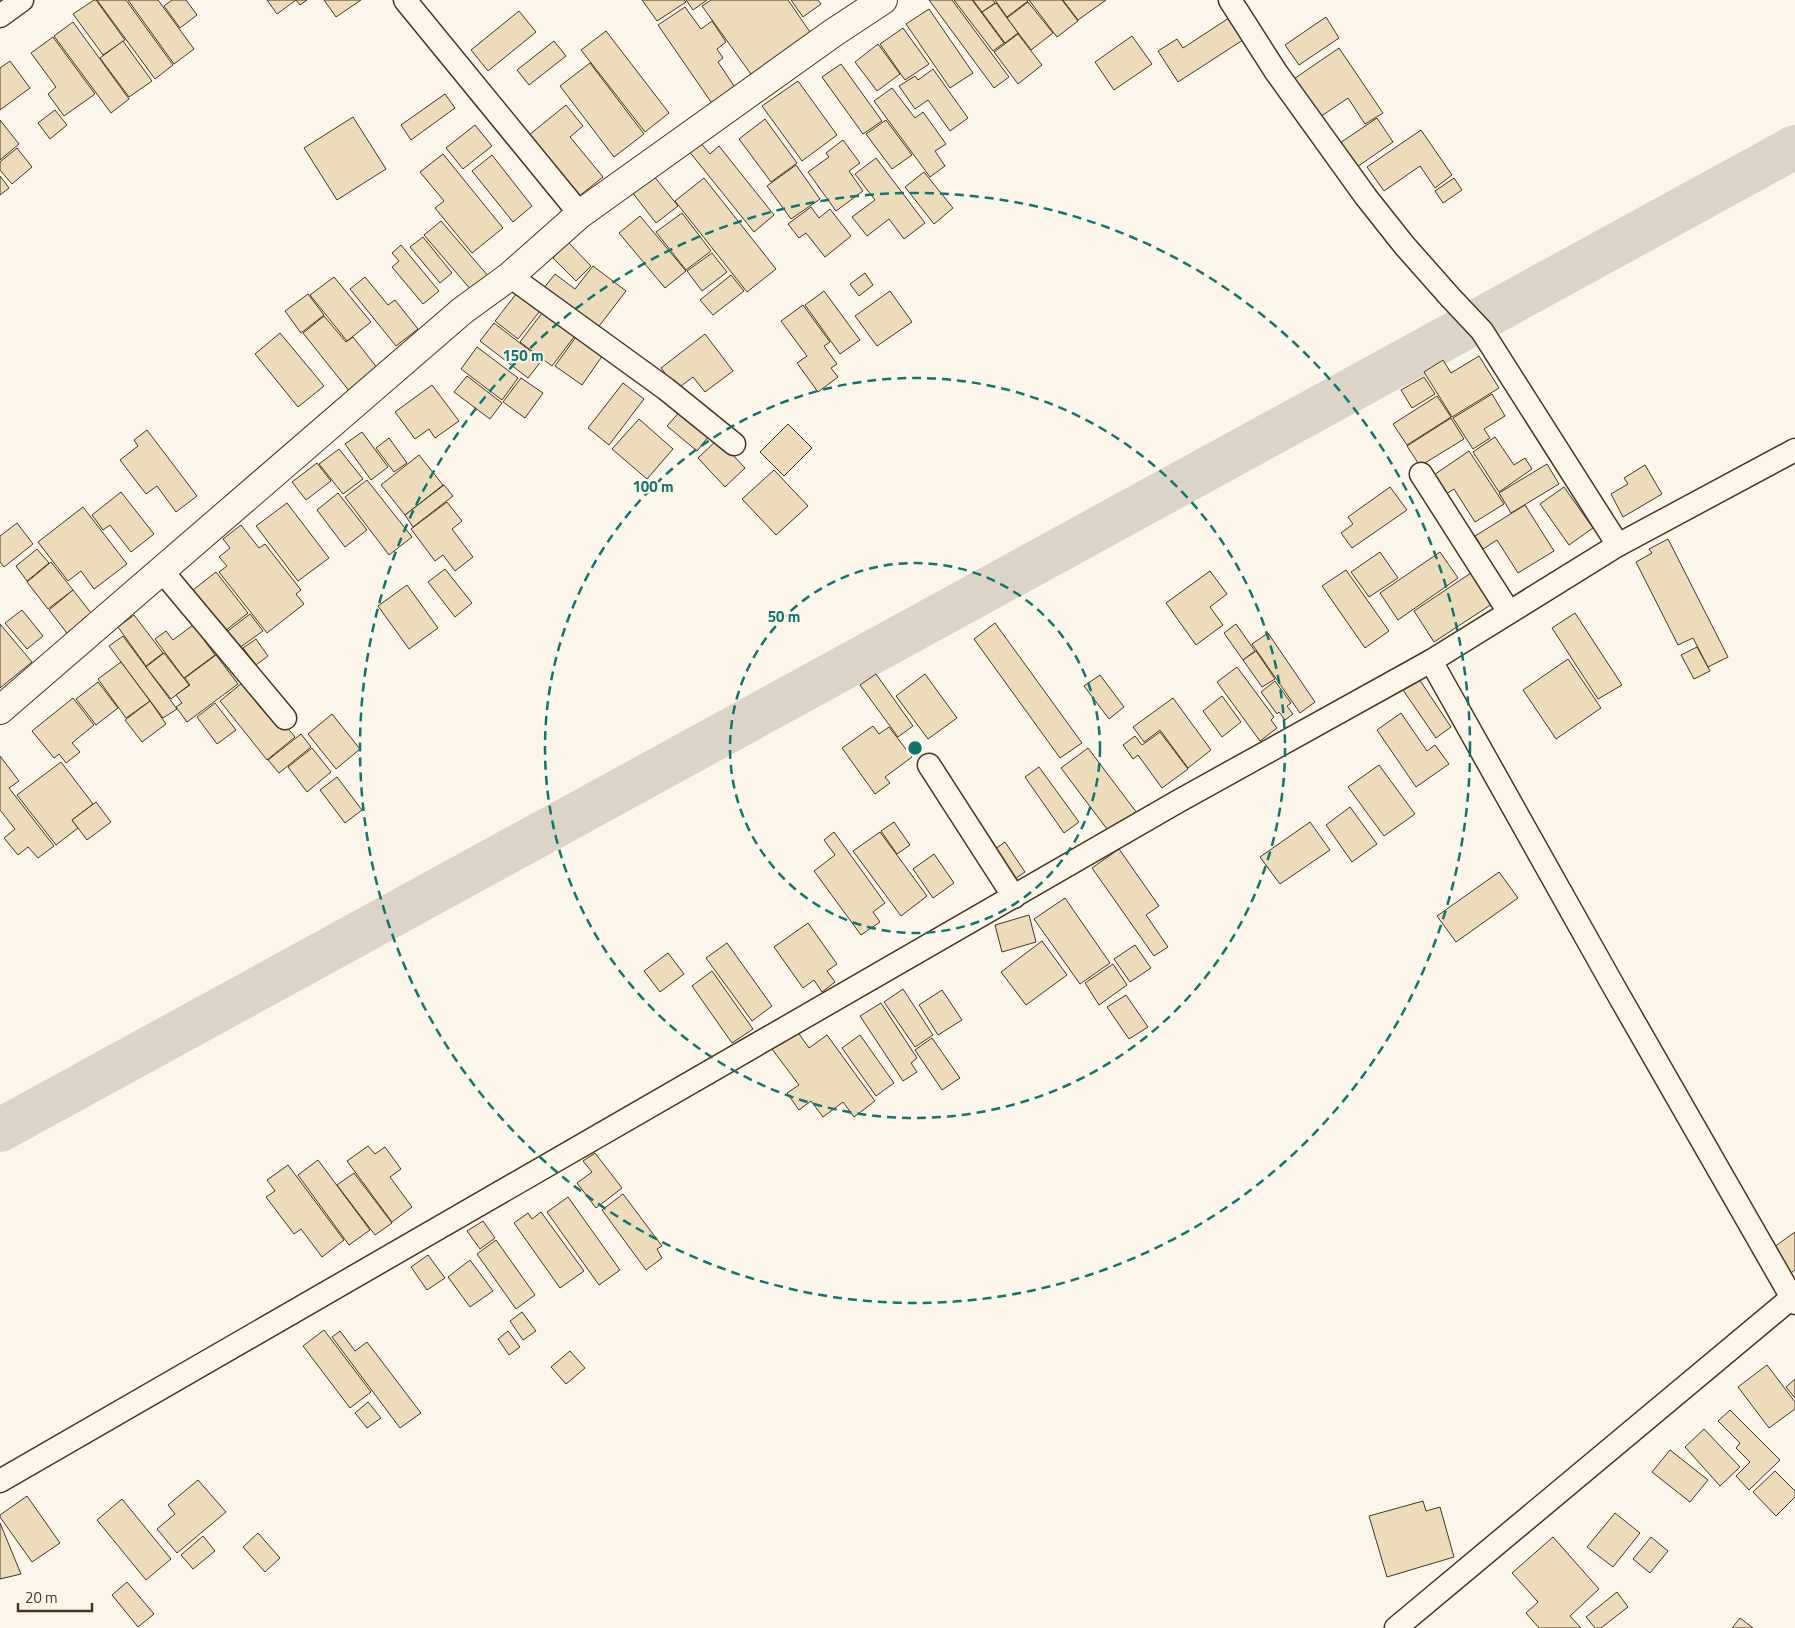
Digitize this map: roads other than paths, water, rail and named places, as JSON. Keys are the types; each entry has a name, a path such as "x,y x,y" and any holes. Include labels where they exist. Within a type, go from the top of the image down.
{"street":[{"path":"0,16 22,0"},
{"path":"405,0 580,214"},
{"path":"0,710 462,312 510,276 580,214 833,33 883,0"},
{"path":"1230,0 1276,72 1366,197 1404,245 1482,331 1618,545"},
{"path":"510,276 666,389 734,444"},
{"path":"0,1481 1177,802 1431,661 1618,545 1795,450"},
{"path":"1421,474 1509,612"},
{"path":"162,571 285,718"},
{"path":"1396,1628 1794,1299 1619,996 1431,661"},
{"path":"929,765 1014,897"}],"waterway":[{"path":"0,1130 1795,147"}]}
